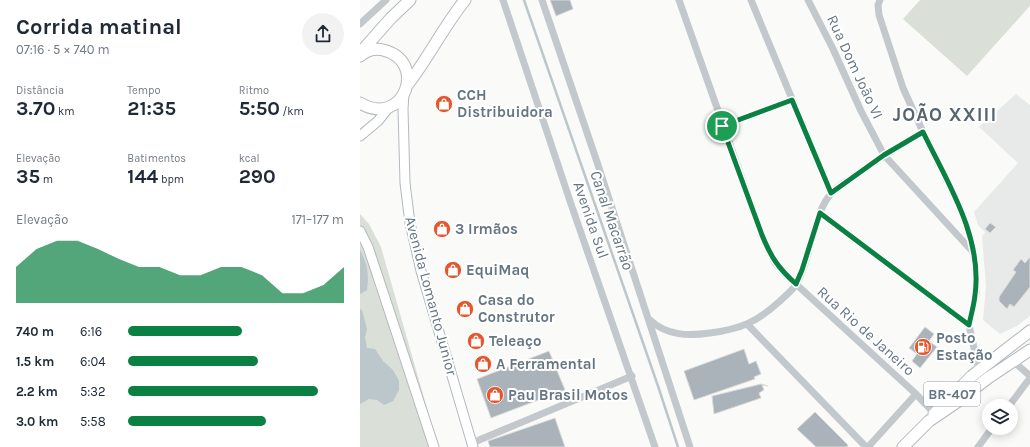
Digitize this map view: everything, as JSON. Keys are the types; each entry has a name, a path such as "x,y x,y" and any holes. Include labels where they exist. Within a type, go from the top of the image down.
{"highway":[{"path":"360,53 391,18 410,0"},
{"path":"360,103 369,108 380,109 389,107 398,102 465,0"},
{"path":"360,56 371,50 380,49 389,51 397,56 404,64 408,74 406,89"},
{"name":"BR-407","path":"904,447 979,371 1030,331"},
{"name":"BR-407","path":"932,417 940,415 973,389 1030,350"}],"main road":[{"name":"Avenida Lomanto Junior","path":"406,89 403,109 405,183 410,223 421,271 472,445"},
{"path":"360,136 378,121 389,107"},
{"path":"360,231 368,247 380,280 434,447"}],"street":[{"path":"360,24 386,0"},
{"name":"Avenida Sul","path":"503,0 569,197 656,447"},
{"name":"Avenida Sul","path":"542,0 649,319 690,447"},
{"name":"Rua Rio de Janeiro","path":"679,0 722,126 767,249 776,263 796,284 916,394 932,417"},
{"path":"751,0 831,193"},
{"name":"Rua Dom João VI","path":"808,0 833,48 873,135 884,155 974,253"},
{"path":"880,0 878,4 879,15 903,88 959,205 970,232 976,269 976,294 969,325 979,371"},
{"path":"722,126 792,100"},
{"path":"649,319 656,326 668,332 694,336 722,332 748,324 774,306 796,284 802,270 820,213 824,203 831,193 884,155 923,132"},
{"path":"820,213 969,325"},
{"path":"748,324 867,447 916,394"},
{"path":"1013,361 1030,377 1014,399"},
{"path":"472,445 632,376"},
{"path":"979,447 987,435"}],"shaded area":[{"path":"920,0 1030,0 1030,6 967,76 903,19"},
{"path":"1016,94 1030,105 1030,316 1017,326 1000,334 983,320 986,286 982,237 985,232 978,225 974,212 1018,163 979,127"},
{"path":"360,214 369,224 381,247 438,447 360,447"},
{"path":"360,250 365,260 368,279 367,290 360,294"},
{"path":"360,309 362,310 367,329 365,337 367,348 375,349 383,361 393,370 399,381 399,390 393,401 384,405 377,400 369,399 360,404"}],"building":[{"path":"550,0 570,0 573,9 556,16"},
{"path":"990,223 996,227 990,233 985,229"},
{"path":"1030,257 1030,287 1014,307 1010,304 1007,309 999,301 999,297 1016,272 1013,270 1021,259 1025,263"},
{"name":"Posto Estação","path":"925,327 934,334 929,341 937,347 920,368 912,361 917,354 909,348"},
{"path":"744,349 749,364 756,361 761,374 754,377 755,379 694,400 684,371"},
{"path":"549,351 565,390 491,418 477,379"},
{"path":"761,384 768,386 762,385 764,390 759,393 761,398 714,414 712,396"},
{"path":"815,412 848,445 847,447 816,447 797,429"},
{"path":"555,418 565,447 490,447 488,441"}],"waterway":[{"name":"Canal Macarrão","path":"524,0 678,447"}],"place":[{"name":"CCH Distribuidora","path":"444,104"},
{"name":"3 Irmãos","path":"442,229"},
{"name":"EquiMaq","path":"453,270"},
{"name":"Casa do Construtor","path":"465,309"},
{"name":"Teleaço","path":"476,341"},
{"name":"Posto Estação","path":"923,347"},
{"name":"A Ferramental","path":"483,364"},
{"name":"Pau Brasil Motos","path":"495,395"}],"district":[{"name":"JOÃO XXIII","path":"945,115"}],"route":[{"path":"792,100 831,193 884,155 923,132 959,205 970,232 976,269 976,294 969,325 820,213 800,278 796,284 785,274 767,249 722,126 792,100"}]}
